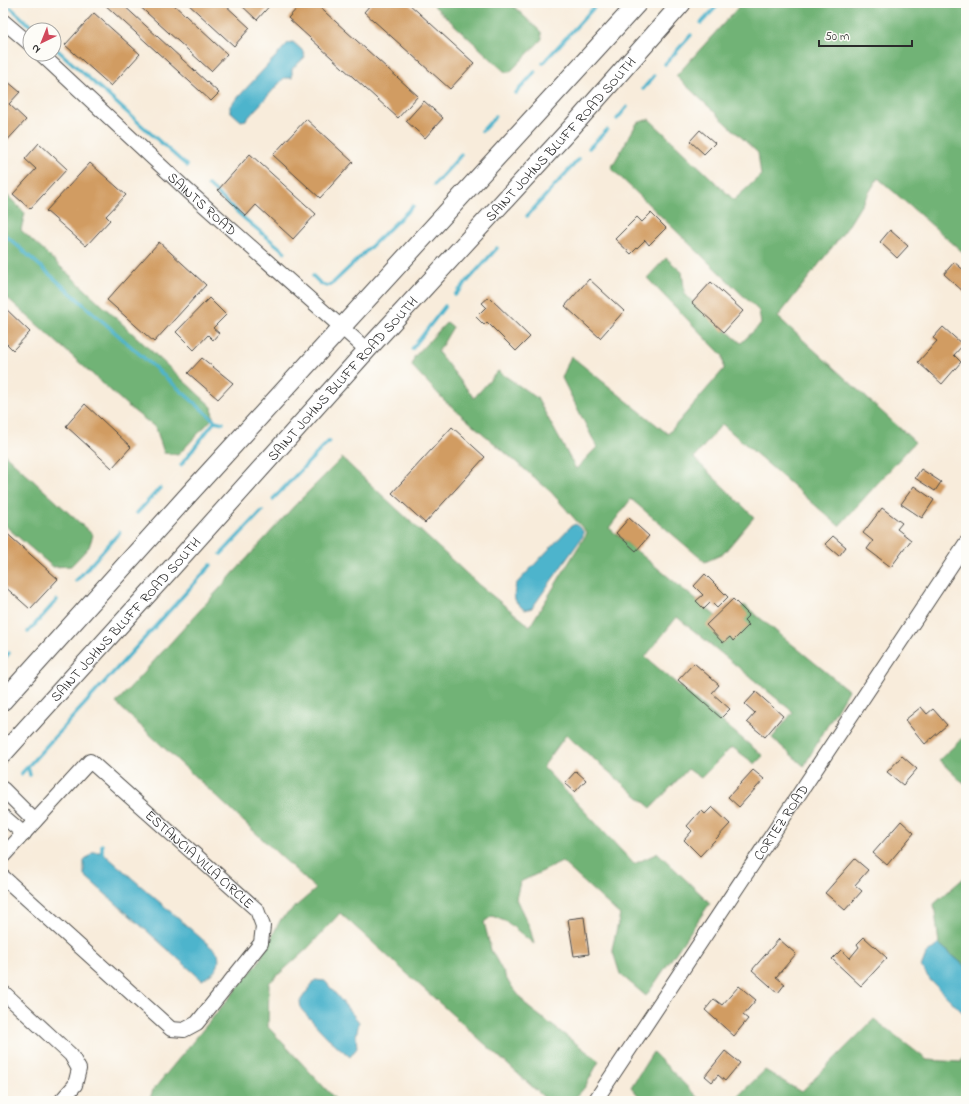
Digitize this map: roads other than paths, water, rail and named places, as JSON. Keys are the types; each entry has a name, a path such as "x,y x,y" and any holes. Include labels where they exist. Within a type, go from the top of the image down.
{"main road":[{"path":"3,700 638,3"},
{"name":"SAINT JOHNS BLUFF ROAD SOUTH","path":"3,754 367,350 574,126 682,3"}],"street":[{"path":"3,21 22,37"},
{"name":"SAINTS ROAD","path":"50,62 188,191 367,350"},
{"name":"CORTEZ ROAD","path":"595,1101 966,543"},
{"name":"ESTANCIA VILLA CIRCLE","path":"3,856 90,761 257,910 263,926 261,943 197,1023 184,1030 171,1029 3,877"},
{"path":"3,789 35,821"},
{"path":"3,816 24,834"},
{"path":"3,992 71,1055 78,1070 75,1084 61,1101"}],"water":[{"path":"293,42 303,51 305,57 292,69 292,78 284,78 246,120 241,121 230,111 230,106 288,43"},
{"path":"576,524 583,531 583,536 532,608 525,610 516,602 514,593 516,584 571,526"},
{"path":"93,852 102,852 218,953 219,962 214,972 202,980 84,875 84,861"},
{"path":"939,944 966,967 966,1016 931,981 921,967 926,954"},
{"path":"315,980 325,981 359,1022 356,1036 357,1048 350,1057 326,1036 301,1009 300,1001"}],"waterway":[{"path":"543,63 598,3"},
{"path":"701,23 720,3"},
{"path":"11,8 26,22"},
{"path":"665,64 691,35"},
{"path":"62,54 187,166"},
{"path":"516,93 535,72"},
{"path":"643,89 654,76"},
{"path":"617,119 627,107"},
{"path":"482,131 496,116"},
{"path":"589,148 607,130"},
{"path":"434,185 461,155"},
{"path":"527,216 579,159"},
{"path":"208,185 245,219 285,252"},
{"path":"313,276 321,284 327,286 333,283 413,206"},
{"path":"3,233 215,421"},
{"path":"455,295 497,248"},
{"path":"412,349 445,306"},
{"path":"181,465 215,421 223,423"},
{"path":"273,499 329,441"},
{"path":"137,513 160,488"},
{"path":"221,554 262,511"},
{"path":"76,581 120,532"},
{"path":"21,774 211,565"},
{"path":"28,632 57,600"},
{"path":"3,660 9,653"},
{"path":"28,767 30,775"},
{"path":"102,845 102,852"}]}
